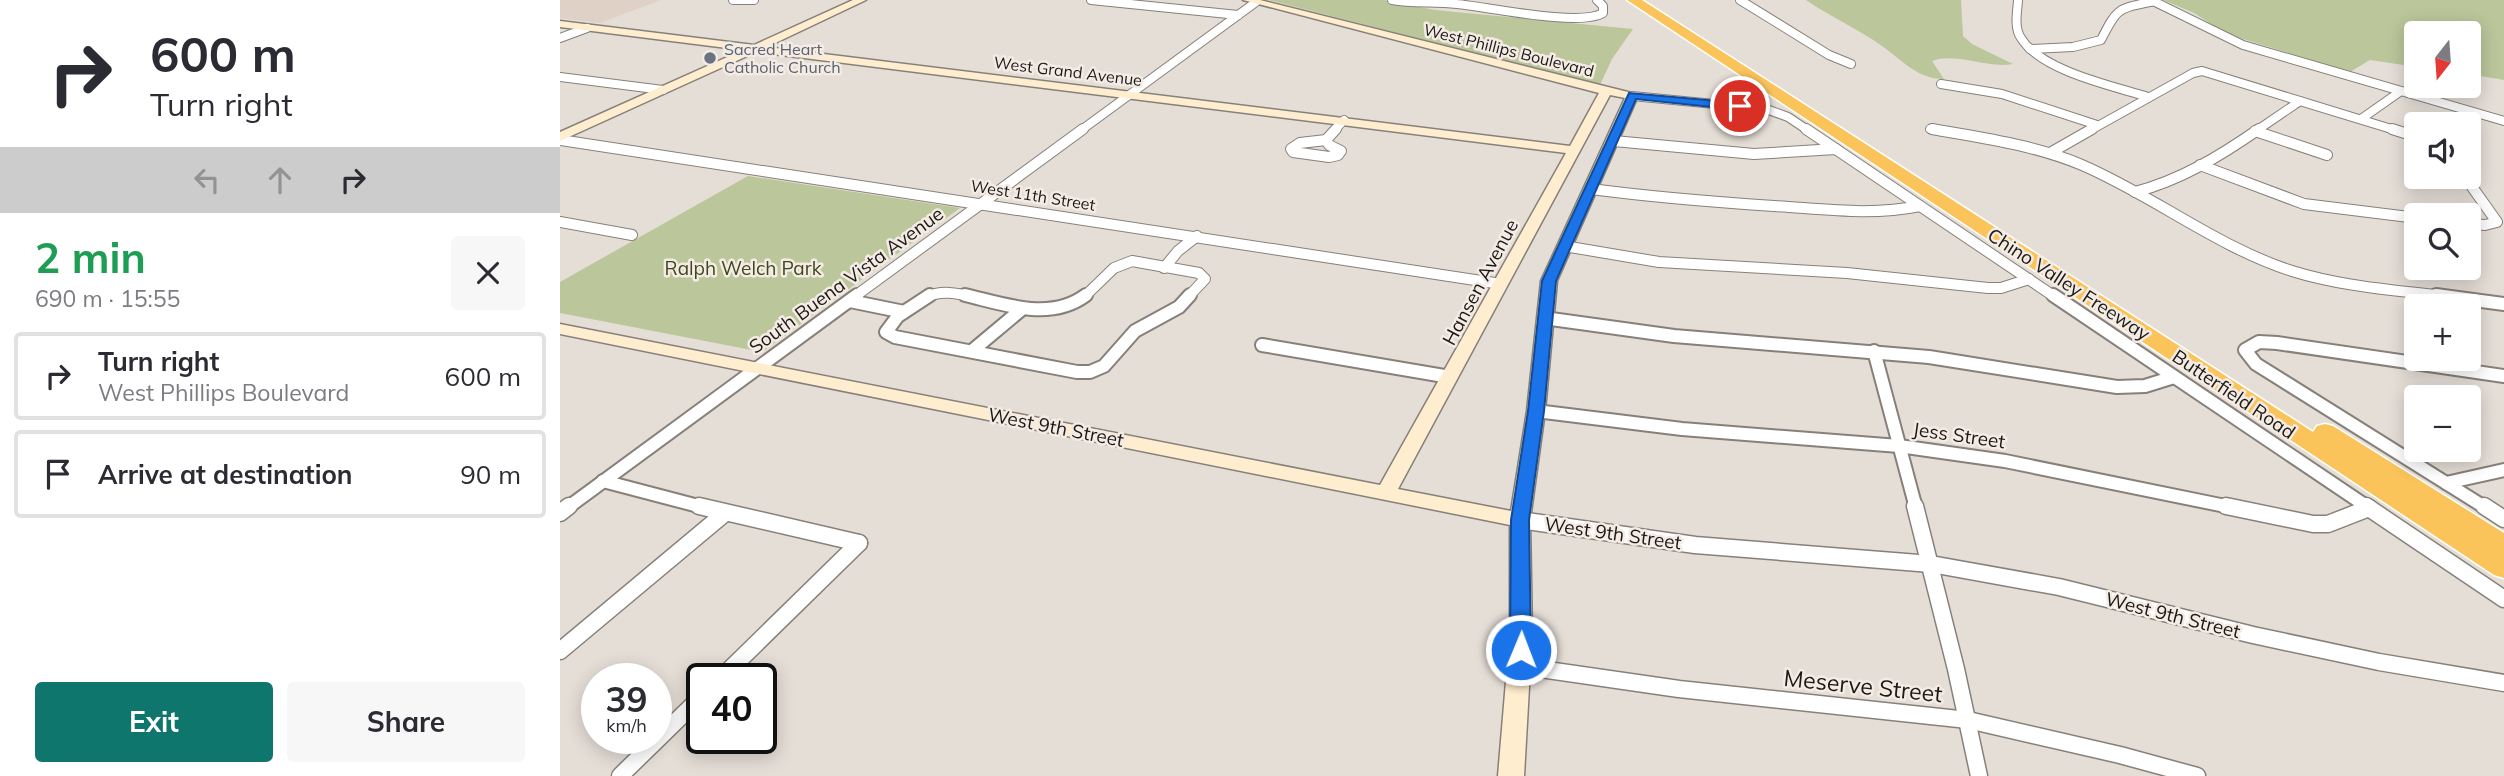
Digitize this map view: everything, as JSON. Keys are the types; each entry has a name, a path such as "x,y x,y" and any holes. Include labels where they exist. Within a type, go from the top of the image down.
{"highway":[{"name":"Chino Valley Freeway","path":"1633,0 2504,568"},
{"name":"Chino Valley Freeway","path":"1651,0 2504,546"}],"street":[{"path":"733,0 754,0"},
{"path":"560,138 861,0"},
{"path":"1091,0 1238,15"},
{"path":"1392,0 1410,4 1453,3 1579,19 1603,13 1603,6 1597,0"},
{"path":"1740,0 1829,55 1852,64"},
{"name":"South Buena Vista Avenue","path":"560,513 1130,95 1238,15 1252,1"},
{"name":"West Phillips Boulevard","path":"1252,1 1606,91 1766,109"},
{"path":"2018,1 2017,23 2020,38 2030,48 2067,70 2148,97"},
{"path":"2030,48 2088,45 2101,40 2114,14 2121,8 2153,1 2174,9 2217,36 2243,45 2504,121"},
{"name":"West Grand Avenue","path":"560,24 1572,150"},
{"path":"560,38 587,27"},
{"path":"2049,153 2148,97 2193,73 2202,71 2404,133"},
{"path":"560,77 663,90"},
{"path":"1941,84 2002,94 2097,125"},
{"name":"Hansen Avenue","path":"1387,492 1606,91"},
{"path":"2361,119 2401,91"},
{"path":"1511,776 1520,666 1520,520 1536,411 1549,281 1632,96"},
{"path":"2135,192 2159,188 2300,101"},
{"name":"Butterfield Road","path":"1766,109 1788,117 2504,599"},
{"path":"1326,140 1329,145 1339,148 1341,151 1338,155 1293,152 1291,149 1300,143 1326,140 1344,120"},
{"path":"1930,129 1990,138 2049,153 2082,165 2249,255 2292,271 2336,282 2504,304"},
{"path":"2255,131 2326,155"},
{"name":"West 11th Street","path":"560,138 1501,284"},
{"path":"1614,141 1690,149 1808,154 1836,149"},
{"path":"2200,165 2304,204 2340,211 2404,217"},
{"path":"1591,189 1682,201 1867,213 1885,213 1920,206"},
{"path":"2474,189 2497,222 2481,225"},
{"path":"560,222 632,235"},
{"path":"1164,268 1184,252 1183,249 1197,236"},
{"path":"1564,246 1659,262 1847,273 1988,288 2001,288 2029,279"},
{"path":"1132,261 1164,268 1199,273 1205,279 1178,307 1135,331 1104,366 1090,372 1077,372 895,337 886,332 890,324 904,312 936,293 1022,309 1042,310 1077,301 1110,269 1132,261"},
{"path":"850,301 904,312"},
{"path":"973,350 1022,309"},
{"path":"1544,318 1674,337 1874,351 1991,365 2117,387 2145,386 2174,377"},
{"name":"West 9th Street","path":"560,329 1520,520 1695,545 1931,564 2059,587 2253,635 2379,662 2504,683"},
{"name":"Butterfield Road","path":"2504,376 2259,342 2245,350 2256,364 2504,519"},
{"path":"1262,345 1450,377"},
{"path":"1874,351 1931,564 1979,776"},
{"name":"Jess Street","path":"1536,411 1682,429 1899,446 2005,461 2313,524 2328,524 2369,508"},
{"path":"2446,483 2504,470"},
{"path":"603,481 725,513 859,543"},
{"path":"560,651 725,513"},
{"path":"736,663 859,543"},
{"name":"Meserve Street","path":"1520,666 1679,689 1968,720 2120,755 2197,776"},
{"path":"620,776 686,712"}],"shaded area":[{"path":"560,0 661,0 600,23 560,18"}],"green space":[{"path":"1269,0 1384,0 1435,10 1633,29 1612,59 1600,85"},
{"path":"1806,0 1961,0 1963,36 1972,44 2013,64 1942,59 1932,61 1944,79 1926,76"},
{"path":"2163,0 2504,0 2504,80 2482,76 2482,21 2404,21 2404,65 2370,60 2350,72 2227,34 2194,13"},
{"name":"Ralph Welch Park","path":"748,176 960,208 762,352 560,313 560,282"}],"place":[{"name":"Sacred Heart Catholic Church","path":"710,58"}],"route":[{"path":"1521,650 1520,520 1536,411 1549,281 1632,96 1740,106"}]}
